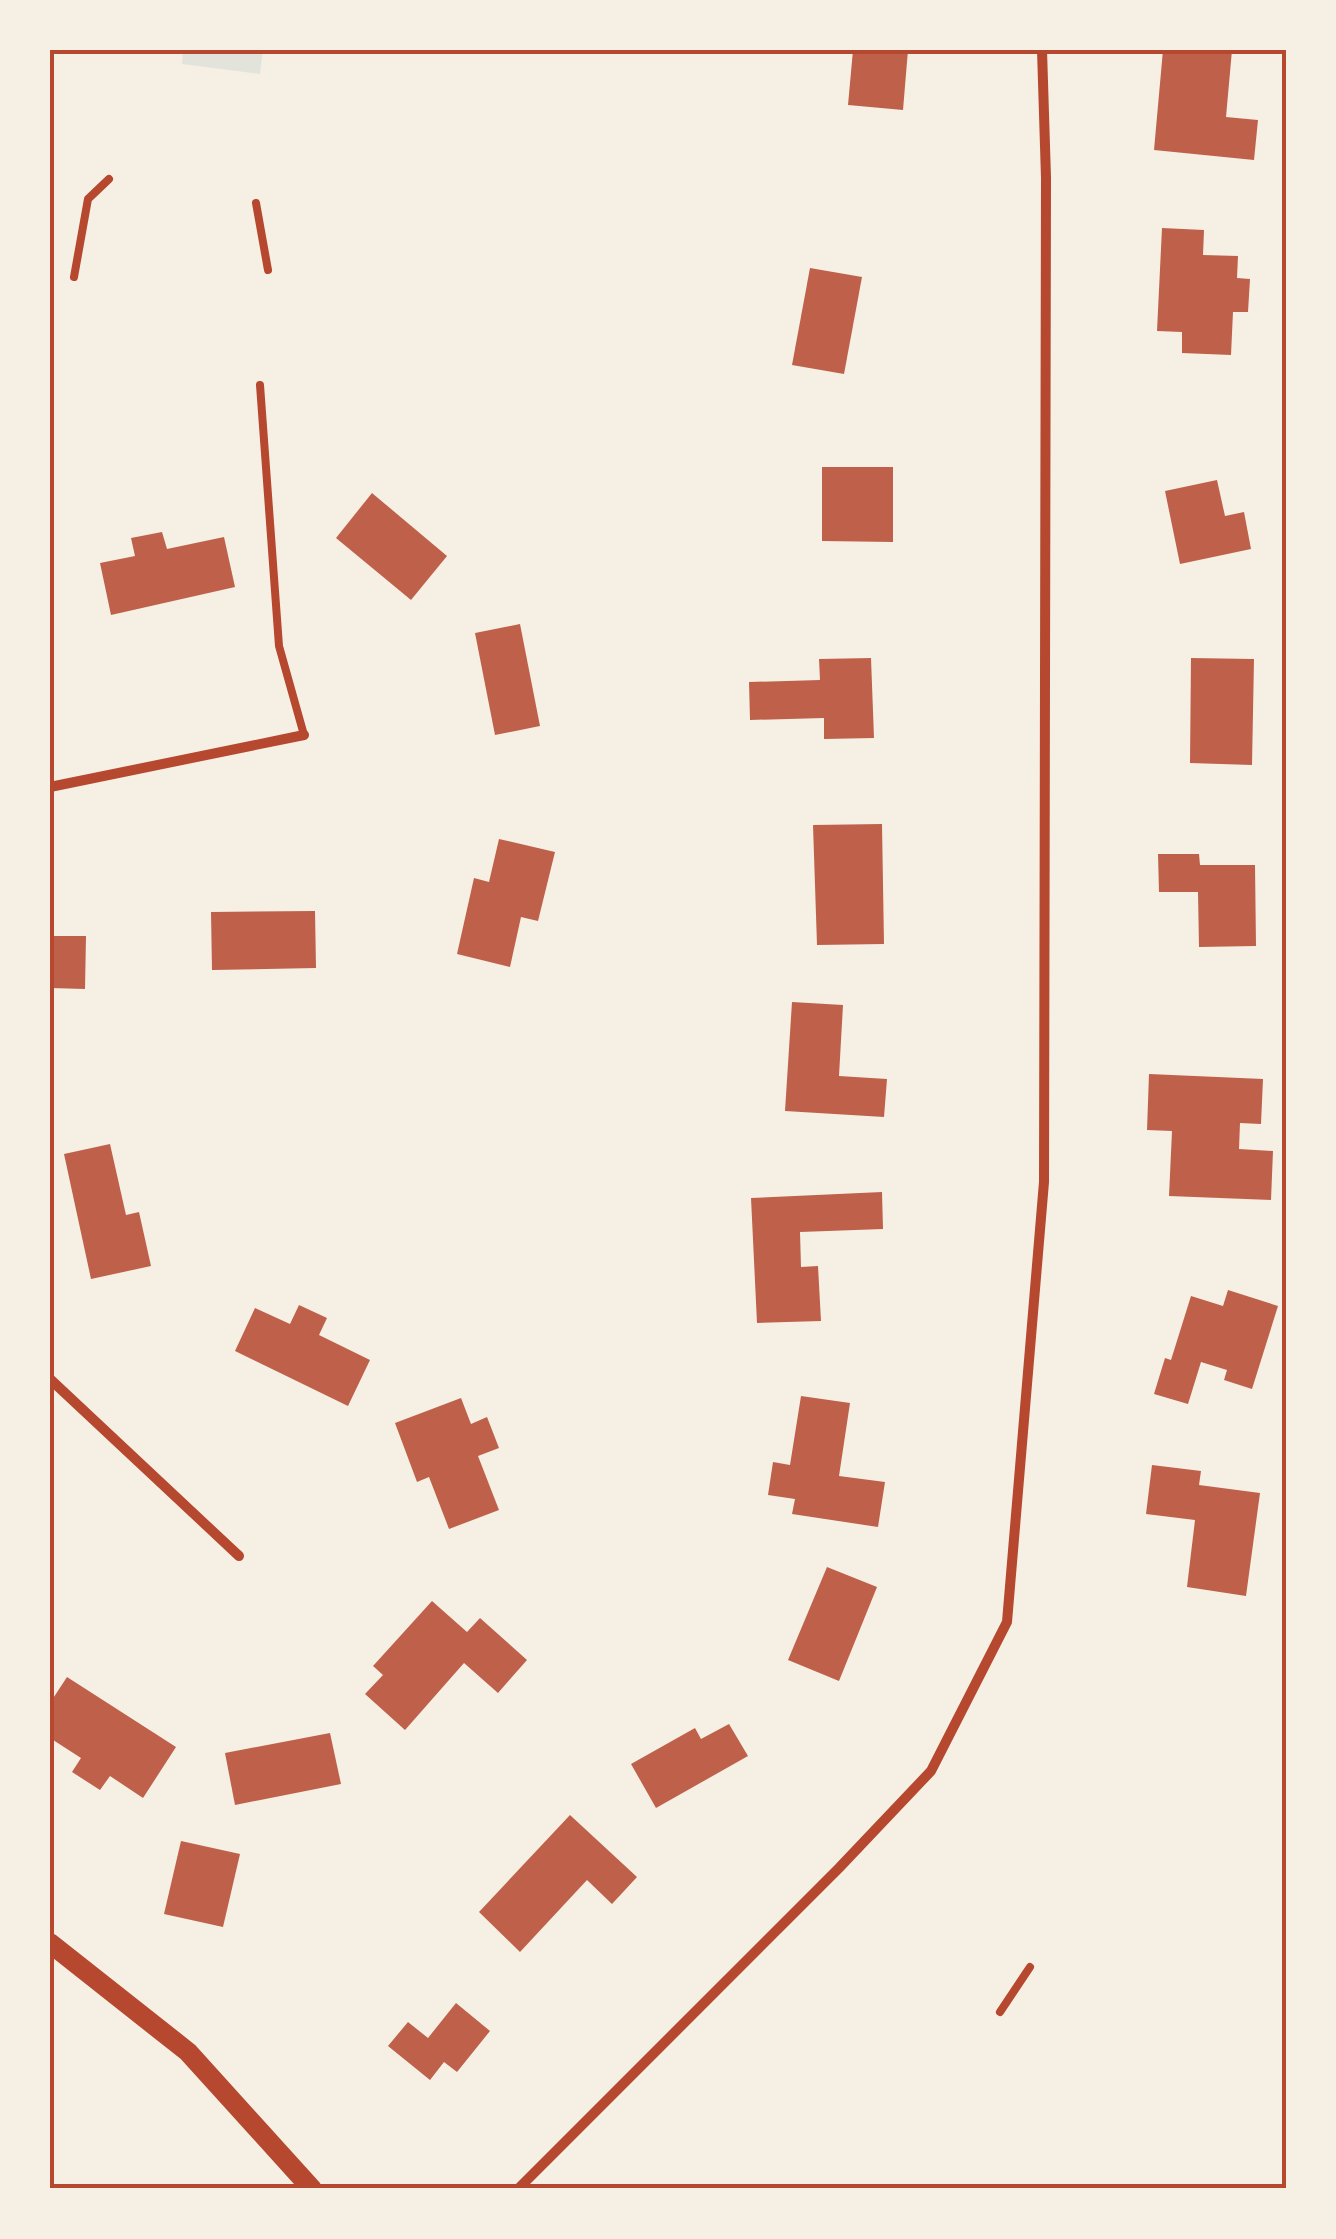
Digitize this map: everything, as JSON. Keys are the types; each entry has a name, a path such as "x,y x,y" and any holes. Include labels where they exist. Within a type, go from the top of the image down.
{"main road":[{"path":"50,1943 188,2052 312,2189"}],"street":[{"path":"518,2189 840,1868 931,1771 1008,1622 1044,1182 1046,178 1042,50"},
{"path":"50,788 304,735"},
{"path":"50,1379 239,1556"}],"lane":[{"path":"74,277 88,199 109,179"},
{"path":"256,203 268,270"},
{"path":"260,385 279,646 304,735"},
{"path":"1000,2012 1030,1967"}],"shaded area":[{"path":"183,50 263,50 260,74 182,64"}],"building":[{"path":"853,50 908,50 903,110 848,105"},
{"path":"1163,50 1232,50 1226,117 1258,120 1254,160 1154,150"},
{"path":"1162,228 1204,230 1203,255 1238,256 1237,278 1250,279 1248,312 1233,312 1231,355 1182,353 1182,332 1157,331"},
{"path":"810,268 862,277 844,374 792,365"},
{"path":"822,467 893,467 893,542 822,541"},
{"path":"1217,480 1225,516 1244,512 1251,549 1180,564 1165,491"},
{"path":"372,493 447,556 411,600 336,538"},
{"path":"162,532 167,549 224,537 235,587 111,615 100,563 135,556 131,538"},
{"path":"520,624 540,726 495,735 475,633"},
{"path":"871,658 874,738 824,739 824,718 750,720 749,682 820,680 819,659"},
{"path":"1191,658 1254,659 1252,765 1190,763"},
{"path":"882,824 884,944 817,945 813,825"},
{"path":"499,839 555,852 538,921 521,917 510,967 457,954 474,878 489,882"},
{"path":"1158,854 1199,854 1200,865 1255,865 1256,946 1199,947 1198,892 1159,892"},
{"path":"315,911 316,968 212,970 211,912"},
{"path":"50,936 86,936 85,989 50,988"},
{"path":"792,1002 843,1005 839,1076 887,1079 884,1117 785,1111"},
{"path":"1149,1074 1263,1079 1261,1124 1240,1123 1239,1149 1273,1151 1271,1200 1169,1196 1172,1131 1147,1130"},
{"path":"110,1144 126,1215 139,1212 151,1266 91,1279 64,1154"},
{"path":"882,1192 883,1229 800,1232 801,1267 818,1266 821,1321 757,1323 751,1198"},
{"path":"1228,1290 1278,1306 1252,1389 1224,1380 1227,1370 1201,1362 1188,1404 1154,1394 1165,1358 1171,1360 1191,1296 1223,1306"},
{"path":"299,1305 327,1318 319,1335 370,1360 348,1406 235,1351 255,1308 290,1324"},
{"path":"801,1396 850,1403 839,1476 885,1482 878,1527 792,1514 795,1499 768,1495 773,1462 790,1465"},
{"path":"461,1398 471,1424 487,1417 499,1448 478,1456 499,1510 449,1529 429,1477 417,1482 395,1423"},
{"path":"1152,1465 1201,1471 1199,1485 1260,1493 1246,1596 1187,1587 1195,1520 1146,1514"},
{"path":"827,1567 877,1587 839,1681 788,1660"},
{"path":"432,1601 467,1632 480,1618 527,1660 498,1693 464,1663 405,1730 365,1694 383,1675 373,1666"},
{"path":"67,1677 176,1747 143,1798 110,1776 100,1790 72,1772 81,1758 50,1738 50,1703"},
{"path":"729,1724 748,1756 656,1808 631,1764 695,1728 701,1739"},
{"path":"330,1733 341,1784 235,1805 225,1753"},
{"path":"570,1815 637,1877 612,1904 587,1880 520,1952 479,1912"},
{"path":"181,1841 240,1854 223,1927 164,1914"},
{"path":"456,2003 490,2031 457,2072 444,2062 430,2080 388,2046 408,2022 428,2038"}]}
